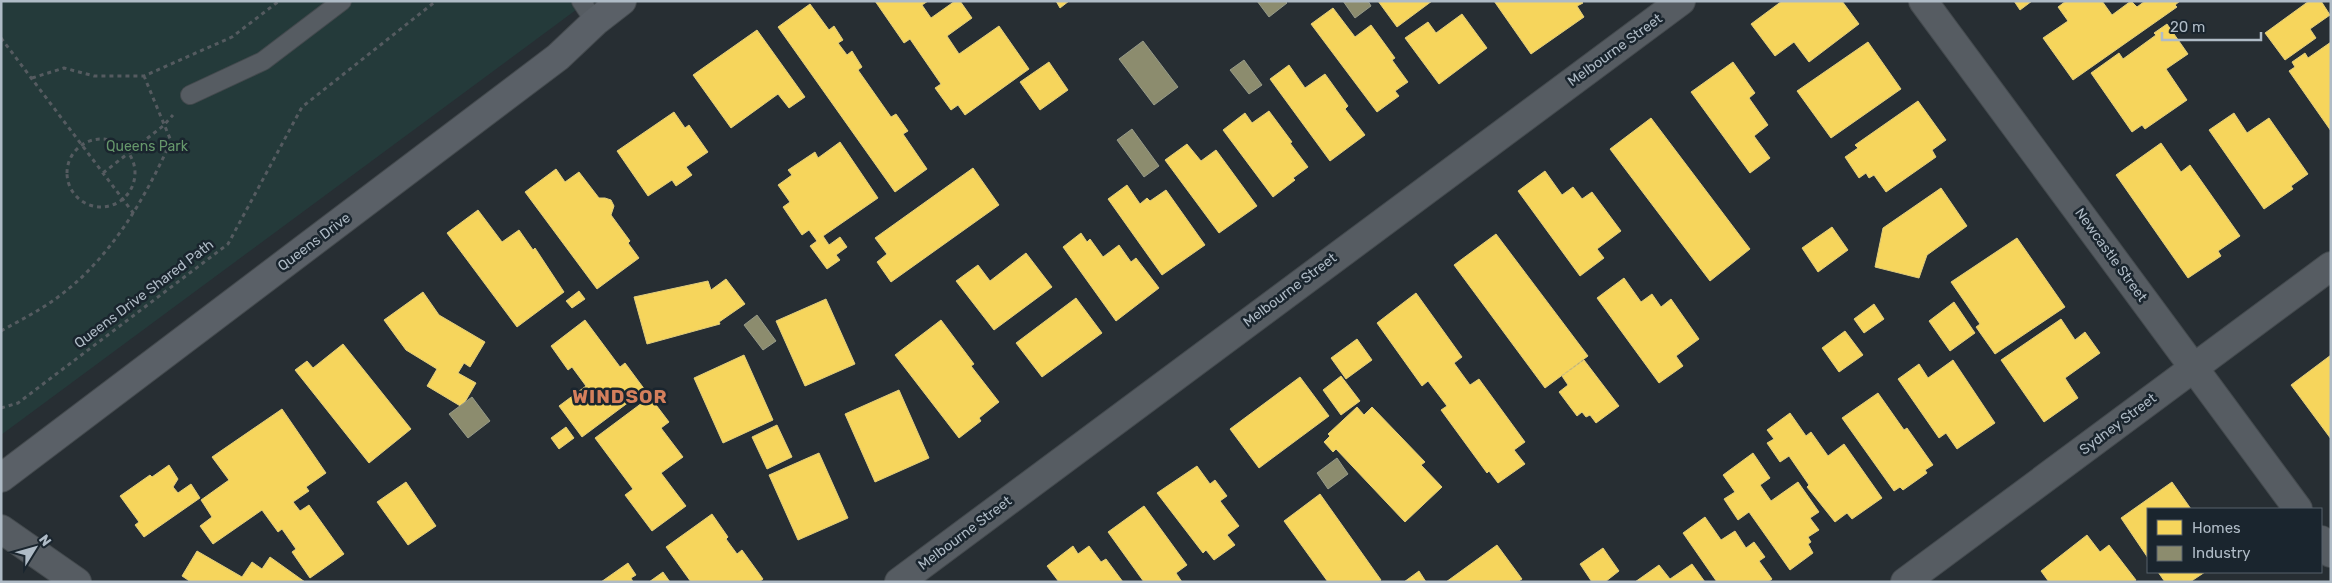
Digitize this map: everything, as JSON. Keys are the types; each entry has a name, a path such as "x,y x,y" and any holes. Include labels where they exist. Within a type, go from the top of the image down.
{"main road":[{"name":"Queens Drive","path":"1,478 558,57 588,12 622,1"}],"street":[{"name":"Melbourne Street","path":"899,582 1681,1"},
{"name":"Newcastle Street","path":"1923,1 2297,508"},
{"name":"Sydney Street","path":"1905,582 2331,266"},
{"path":"1,530 77,582"},
{"path":"2322,541 2331,553"}],"lane":[{"path":"190,95 264,61 342,1"}],"path":[{"path":"32,78 64,68 94,76 144,76 232,37 279,1"},
{"name":"Queens Drive Shared Path","path":"1,408 18,403 228,244 302,107 436,1"},
{"path":"1,38 134,214"},
{"path":"1,331 49,304 92,267 134,214 153,181 171,141 163,126 144,76"},
{"path":"103,173 163,126 190,95"},
{"path":"101,138 112,140 129,152 134,162 134,182 123,200 113,205 97,207 82,201 74,194 68,184 68,162 81,144 101,138"}],"green space":[{"name":"Queens Park","path":"1,1 588,1 1,435"}],"building: Homes":[{"path":"875,1 928,1 922,5 931,18 955,1 960,1 972,18 947,36 959,54 999,26 1029,69 965,115 958,105 951,110 935,88 941,84 910,39 904,43"},
{"path":"1056,1 1069,1 1060,8"},
{"path":"1378,1 1432,1 1397,27"},
{"path":"1494,1 1581,1 1583,3 1577,6 1584,17 1531,54"},
{"path":"1782,1 1842,1 1859,24 1809,62 1794,42 1775,56 1751,24"},
{"path":"2014,1 2032,1 2020,10"},
{"path":"2066,1 2102,1 2112,15 2131,1 2137,7 2145,1 2180,1 2175,5 2177,7 2073,80 2043,38 2068,21 2058,7"},
{"path":"2309,1 2321,1 2330,15 2310,29 2316,38 2285,60 2265,33"},
{"path":"810,4 829,30 834,26 843,40 838,43 847,55 852,51 862,67 858,70 891,117 896,114 908,131 903,134 927,169 895,192 778,27"},
{"path":"1333,8 1355,37 1371,25 1395,58 1392,60 1408,82 1395,91 1399,96 1377,112 1311,24"},
{"path":"1462,14 1487,48 1439,84 1405,38 1428,22 1436,33"},
{"path":"2167,24 2188,54 2166,69 2187,100 2145,129 2142,125 2132,132 2091,73 2119,53 2123,59 2156,35 2154,33"},
{"path":"757,30 805,97 789,108 778,94 731,128 693,75"},
{"path":"1868,42 1901,89 1831,138 1797,91"},
{"path":"2331,42 2331,131 2289,71 2295,67 2292,62 2305,53 2308,58"},
{"path":"1049,62 1068,90 1040,110 1020,82"},
{"path":"1733,62 1755,93 1749,98 1768,125 1754,136 1770,158 1750,173 1691,92"},
{"path":"1289,65 1305,88 1325,74 1348,106 1345,109 1365,135 1330,161 1270,79"},
{"path":"1918,101 1946,140 1932,150 1936,157 1886,192 1874,175 1869,178 1866,173 1859,178 1845,157 1858,148 1855,145"},
{"path":"1269,111 1308,167 1273,197 1223,130 1245,113 1252,123"},
{"path":"674,112 685,128 689,125 708,152 686,167 692,175 676,186 672,180 648,196 617,151"},
{"path":"2234,113 2247,133 2269,118 2308,174 2291,186 2293,189 2264,209 2209,130"},
{"path":"1651,118 1750,249 1710,281 1610,149"},
{"path":"840,142 878,198 823,236 829,245 840,237 847,247 836,255 840,260 827,269 810,246 817,241 809,230 802,235 783,207 790,202 778,185 792,175 788,170 815,152 818,158"},
{"path":"2161,143 2181,172 2190,165 2240,236 2218,251 2221,256 2188,278 2116,175"},
{"path":"1187,144 1201,161 1216,150 1257,206 1219,233 1165,160"},
{"path":"973,168 999,205 891,282 877,262 887,254 875,238"},
{"path":"556,169 565,182 579,172 599,198 611,200 614,206 611,215 630,241 628,243 639,258 597,289 525,192"},
{"path":"1545,171 1562,195 1573,187 1582,199 1592,192 1621,231 1597,249 1604,258 1580,276 1518,191"},
{"path":"1127,185 1140,204 1147,198 1150,201 1166,190 1205,245 1162,275 1108,199"},
{"path":"1941,188 1967,226 1927,255 1919,278 1875,267 1883,228"},
{"path":"478,210 502,242 519,230 533,250 535,248 564,292 517,327 447,233"},
{"path":"1832,227 1848,250 1818,272 1802,248"},
{"path":"1081,233 1087,242 1090,239 1103,257 1119,245 1131,262 1136,258 1159,288 1116,321 1063,247"},
{"path":"1496,234 1588,356 1545,388 1454,265"},
{"path":"2017,238 2065,307 1995,354 1976,327 1980,324 1951,282"},
{"path":"1026,253 1052,287 994,330 956,281 978,265 990,281"},
{"path":"1624,278 1641,302 1652,294 1661,307 1671,299 1699,339 1676,356 1683,366 1659,383 1597,298"},
{"path":"726,279 745,304 719,322 720,324 647,344 634,297 708,281 711,290"},
{"path":"579,291 585,299 572,308 566,301"},
{"path":"423,292 439,315 485,342 470,367 464,363 458,373 476,383 462,407 427,386 437,369 406,350 384,320"},
{"path":"1416,293 1462,357 1454,363 1470,385 1479,379 1525,442 1514,450 1525,464 1498,483 1489,471 1487,473 1441,410 1447,406 1428,381 1422,386 1377,323"},
{"path":"1076,298 1102,333 1042,377 1016,343"},
{"path":"826,299 855,364 805,386 776,321"},
{"path":"1954,302 1975,333 1950,351 1929,321"},
{"path":"1874,304 1884,319 1864,333 1854,319"},
{"path":"2061,319 2075,340 2085,332 2100,353 2065,378 2078,398 2044,422 2001,360"},
{"path":"585,320 620,367 625,363 645,390 582,437 559,406 586,386 572,367 568,370 551,346"},
{"path":"941,320 974,364 971,366 999,402 979,418 981,421 959,438 895,355"},
{"path":"1845,331 1863,355 1839,372 1822,348"},
{"path":"1357,339 1372,360 1346,379 1331,358"},
{"path":"343,344 411,429 369,463 295,370 307,361 313,368"},
{"path":"744,355 773,420 723,443 694,378"},
{"path":"2331,355 2331,439 2291,385"},
{"path":"1584,360 1619,406 1596,423 1590,415 1586,417 1582,412 1577,416 1559,392 1568,385 1562,376"},
{"path":"1953,360 1995,423 1957,449 1946,433 1939,438 1898,379 1919,364 1928,378"},
{"path":"1341,376 1360,401 1341,415 1323,390"},
{"path":"1300,377 1329,416 1259,468 1230,429"},
{"path":"899,390 929,458 875,482 845,414"},
{"path":"1878,393 1904,430 1907,428 1933,465 1925,470 1927,473 1903,490 1900,487 1894,491 1842,418"},
{"path":"650,397 669,422 661,428 683,457 661,473 686,506 652,531 625,495 633,489 595,438"},
{"path":"1357,407 1364,415 1372,407 1425,462 1421,465 1442,487 1405,522 1336,449 1333,452 1324,442 1330,436 1328,434"},
{"path":"282,409 326,473 306,487 309,491 293,502 300,511 309,505 344,554 310,578 292,552 296,549 282,529 278,532 262,510 213,544 200,526 212,517 201,500 229,480 212,457"},
{"path":"1790,413 1806,436 1811,432 1828,456 1844,444 1882,498 1852,519 1847,513 1835,522 1807,487 1809,485 1789,456 1780,462 1767,443 1774,439 1767,430"},
{"path":"777,425 792,457 767,469 752,437"},
{"path":"566,427 574,438 559,449 551,438"},
{"path":"819,453 848,518 798,540 769,475"},
{"path":"1753,453 1770,478 1760,485 1771,501 1798,482 1819,512 1810,518 1819,530 1808,537 1811,542 1808,544 1813,553 1790,570 1749,512 1738,520 1724,499 1735,492 1723,475"},
{"path":"169,465 178,479 173,487 178,493 191,484 200,498 144,537 135,525 139,522 120,496 150,475 152,477"},
{"path":"1197,466 1210,484 1215,480 1227,496 1220,501 1239,526 1227,535 1235,545 1214,560 1206,550 1203,553 1157,493"},
{"path":"406,482 436,526 408,545 377,502"},
{"path":"2172,482 2190,508 2147,508 2147,557 2121,518"},
{"path":"1320,494 1381,580 1378,582 1328,582 1284,521"},
{"path":"1144,506 1187,565 1176,573 1182,582 1144,582 1108,532"},
{"path":"712,514 737,554 742,550 763,579 759,582 691,582 666,547"},
{"path":"1705,517 1721,540 1735,531 1746,548 1754,542 1765,557 1759,561 1772,579 1768,582 1717,582 1683,533"},
{"path":"2087,535 2100,552 2109,545 2136,580 2133,582 2049,582 2041,571"},
{"path":"1497,545 1522,579 1517,582 1446,582"},
{"path":"1073,546 1078,554 1089,546 1101,562 1106,559 1123,582 1059,582 1047,566"},
{"path":"1603,548 1619,571 1605,582 1592,582 1580,564"},
{"path":"197,551 242,577 252,562 262,569 270,557 305,582 191,582 182,576"},
{"path":"628,563 636,575 631,578 633,582 601,582"},
{"path":"1692,564 1705,582 1635,582 1659,565 1670,579"},
{"path":"1419,571 1426,582 1404,582"},
{"path":"663,572 670,582 649,582"},
{"path":"2159,573 2204,573 2190,582 2165,582"}],"building: Industry":[{"path":"1257,1 1285,1 1287,3 1269,17"},
{"path":"1343,1 1368,1 1371,6 1355,18"},
{"path":"1143,41 1178,87 1154,105 1119,59"},
{"path":"1244,60 1262,85 1249,94 1230,70"},
{"path":"1132,129 1159,166 1144,177 1117,140"},
{"path":"757,315 776,341 763,350 744,325"},
{"path":"472,397 490,421 468,438 449,414"},
{"path":"1337,458 1348,474 1328,489 1317,473"}],"district":[{"name":"WINDSOR","path":"620,396"}]}
